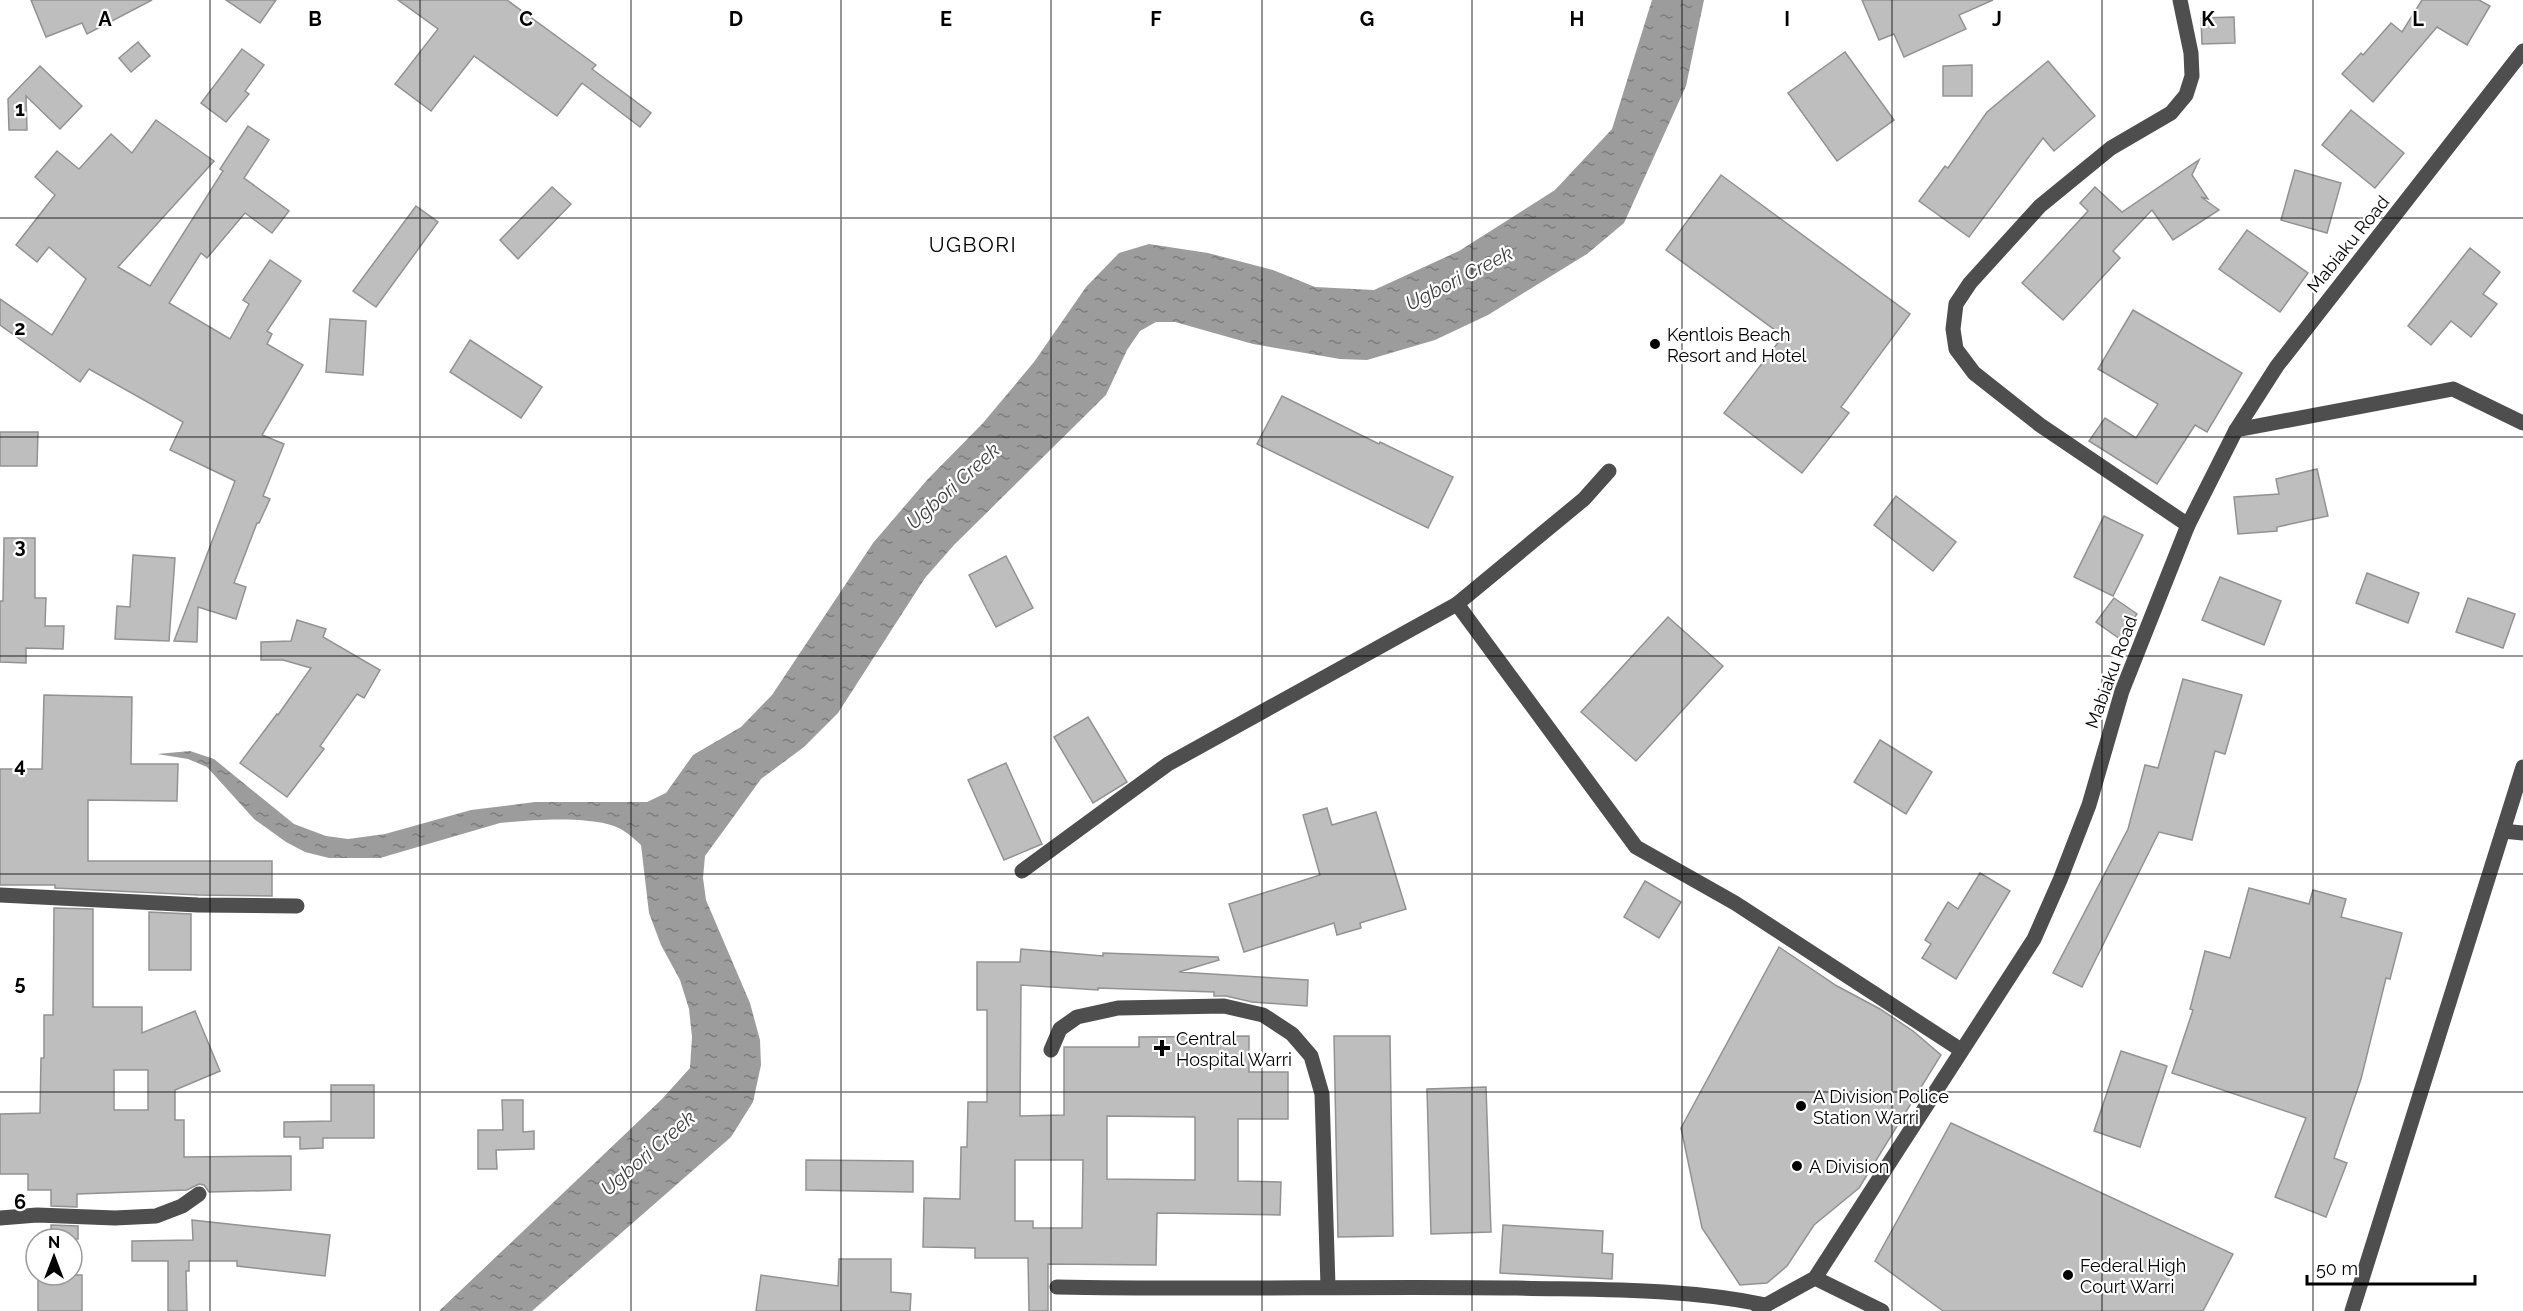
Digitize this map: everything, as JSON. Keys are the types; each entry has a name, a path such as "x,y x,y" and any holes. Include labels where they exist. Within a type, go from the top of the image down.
{"street":[{"path":"2180,0 2191,53 2192,76 2186,95 2171,113 2111,148 2040,206 1970,283 1956,304 1953,329 1956,349 1974,373 2040,425 2188,525"},
{"name":"Mabiaku Road","path":"1762,1308 1815,1278 2034,939 2089,805 2122,691 2188,525 2236,430 2277,366 2523,51"},
{"path":"2236,430 2453,389 2523,423"},
{"path":"1022,871 1168,764 1457,604 1584,499 1609,471"},
{"path":"1457,604 1636,847 1735,903 1961,1050"},
{"path":"2352,1311 2523,767"},
{"path":"2503,831 2523,833"},
{"path":"0,895 297,906"},
{"path":"1051,1050 1060,1029 1077,1017 1118,1008 1224,1006 1263,1015 1292,1034 1311,1056 1322,1094 1328,1286"},
{"path":"0,1218 37,1215 115,1218 156,1216 182,1206 199,1194"},
{"path":"1815,1278 1882,1311"},
{"path":"1057,1287 1328,1286 1628,1290 1724,1296 1762,1308"}],"water":[{"name":"Ugbori Creek","path":"1652,0 1704,0 1686,86 1624,223 1587,254 1488,315 1435,340 1367,360 1340,359 1253,344 1175,322 1156,322 1140,331 1127,350 1106,395 954,545 925,578 838,713 804,747 761,779 705,856 703,878 706,900 750,1003 760,1040 761,1065 753,1102 731,1137 532,1311 439,1311 662,1099 690,1068 692,1037 689,1009 680,980 661,945 649,913 641,845 614,826 588,821 542,820 500,823 380,858 329,858 305,852 286,842 254,819 207,767 188,759 157,754 190,751 214,759 294,824 326,836 348,839 385,834 471,810 535,802 647,802 666,793 693,755 741,727 772,695 873,543 927,480 983,423 1034,362 1086,287 1119,253 1149,244 1208,253 1273,270 1315,287 1374,290 1459,251 1555,190 1612,129"}],"building":[{"path":"31,0 152,0 87,34 82,23 46,37"},
{"path":"226,0 276,0 260,23"},
{"path":"398,0 507,0 596,65 592,69 651,113 640,127 582,83 557,116 474,56 431,111 395,84 438,29"},
{"path":"1862,0 1993,0 1959,15 1966,29 1904,57 1894,34 1879,40"},
{"path":"2422,0 2479,0 2490,6 2467,45 2437,27 2373,102 2342,74 2361,53 2363,55 2391,23 2402,32"},
{"path":"2234,17 2235,43 2202,44 2201,18"},
{"path":"138,42 150,56 131,72 119,58"},
{"path":"242,49 264,65 245,91 249,94 226,122 201,103"},
{"path":"1845,52 1894,120 1837,161 1788,93"},
{"path":"2048,61 2095,116 2054,151 2043,138 1969,237 1919,201 1945,166 1948,168 1987,112"},
{"path":"1972,65 1972,96 1943,96 1943,66"},
{"path":"40,66 82,106 60,129 26,96 27,130 9,130 8,99"},
{"path":"2351,110 2404,153 2375,188 2322,145"},
{"path":"156,120 214,161 118,267 150,286 223,171 220,169 248,126 269,140 244,178 289,211 272,233 245,213 207,258 201,253 169,303 230,339 249,304 243,300 270,260 301,281 267,331 272,334 267,344 303,365 262,435 284,444 263,496 270,499 257,523 234,583 246,587 236,619 198,607 197,642 174,641 235,481 170,450 183,422 89,369 80,382 0,325 0,299 52,335 86,279 49,247 37,262 16,245 55,195 35,177 57,151 79,169 111,134 132,153"},
{"path":"2199,160 2192,175 2208,199 2201,197 2219,210 2173,240 2152,210 2113,251 2120,258 2063,320 2022,283 2088,211 2080,203 2095,187 2122,212"},
{"path":"2295,170 2341,183 2327,233 2281,220"},
{"path":"1721,175 1910,314 1841,407 1849,413 1802,473 1724,413 1783,336 1666,250"},
{"path":"552,187 571,204 518,259 500,240"},
{"path":"416,206 438,222 376,307 353,291"},
{"path":"2247,230 2308,273 2280,312 2219,269"},
{"path":"2470,248 2500,272 2483,294 2497,304 2471,337 2451,321 2431,345 2408,326"},
{"path":"2133,310 2242,373 2207,432 2195,425 2157,484 2089,441 2105,418 2136,438 2158,404 2098,369"},
{"path":"330,319 366,321 363,375 326,372"},
{"path":"470,340 542,387 521,418 450,372"},
{"path":"1282,396 1379,444 1380,442 1453,477 1428,528 1257,444"},
{"path":"0,432 38,432 37,466 0,466"},
{"path":"2317,469 2328,516 2277,527 2277,531 2238,534 2234,497 2279,494 2276,479"},
{"path":"1896,496 1956,542 1933,571 1874,525"},
{"path":"2104,516 2143,535 2113,596 2074,577"},
{"path":"4,538 35,538 35,598 46,598 45,626 64,626 63,649 26,648 26,663 0,662 0,601 3,601"},
{"path":"133,555 175,558 169,641 115,639 117,606 130,607"},
{"path":"1006,556 1033,608 996,627 969,575"},
{"path":"2367,573 2419,593 2408,623 2356,603"},
{"path":"2220,577 2281,601 2264,645 2202,620"},
{"path":"2114,598 2137,614 2120,639 2096,622"},
{"path":"2468,598 2515,614 2503,648 2456,632"},
{"path":"1668,617 1723,666 1636,761 1581,712"},
{"path":"297,620 326,629 323,637 380,670 364,698 357,694 320,746 324,749 287,797 240,763 311,668 283,660 261,660 261,642 291,641"},
{"path":"2183,679 2242,695 2225,754 2215,751 2192,840 2159,832 2082,987 2053,973 2128,829 2145,765 2158,768"},
{"path":"44,695 132,697 131,764 178,764 177,801 88,800 88,861 272,861 272,896 55,888 55,885 0,885 0,769 42,769"},
{"path":"1088,717 1127,782 1093,803 1054,737"},
{"path":"1880,740 1932,772 1906,814 1854,782"},
{"path":"1006,763 1042,844 1004,860 968,780"},
{"path":"1327,808 1332,825 1376,812 1406,909 1360,923 1361,928 1337,935 1334,923 1244,952 1229,904 1320,875 1303,815"},
{"path":"1980,873 2010,891 1956,979 1922,958 1931,944 1925,940 1948,902 1958,909"},
{"path":"1645,881 1681,902 1659,938 1624,917"},
{"path":"2249,888 2309,904 2313,890 2346,899 2341,917 2402,933 2390,979 2386,978 2361,1079 2334,1158 2347,1163 2326,1217 2275,1197 2306,1118 2172,1073 2193,1010 2190,1009 2205,951 2230,958"},
{"path":"54,908 93,909 93,1007 142,1007 142,1033 195,1011 220,1071 175,1090 175,1120 184,1120 184,1157 291,1156 291,1190 209,1192 204,1185 199,1184 187,1190 77,1194 77,1207 51,1206 51,1190 28,1190 28,1174 0,1174 0,1114 40,1113 44,1015 53,1015","holes":["114,1070 148,1070 148,1110 114,1110"]},
{"path":"149,912 191,914 191,970 149,970"},
{"name":"A Division Police Station Warri","path":"1779,947 1837,986 1880,1009 1913,1031 1941,1055 1859,1188 1814,1225 1787,1266 1767,1283 1740,1285 1702,1228 1681,1128"},
{"path":"1021,949 1103,956 1103,953 1218,957 1219,960 1179,972 1308,980 1307,1006 1252,1002 1226,996 1214,996 1214,992 1098,988 1098,990 1021,985 1020,1116 1064,1115 1064,1047 1139,1047 1139,1037 1249,1036 1249,1072 1288,1072 1288,1119 1238,1119 1238,1181 1281,1182 1280,1215 1157,1213 1156,1265 1048,1264 1048,1311 1029,1311 1028,1258 975,1258 975,1248 923,1247 924,1198 960,1199 961,1147 967,1147 968,1102 987,1102 987,1010 977,1010 977,962 1020,962","holes":["1107,1116 1195,1117 1195,1180 1107,1179","1015,1160 1083,1160 1082,1228 1033,1228 1033,1221 1015,1221"]},
{"path":"1334,1036 1390,1036 1393,1236 1338,1237"},
{"path":"2121,1051 2167,1066 2140,1147 2094,1131"},
{"path":"331,1085 374,1085 374,1138 323,1138 323,1148 300,1149 300,1137 284,1137 284,1122 331,1121"},
{"path":"1486,1087 1491,1232 1431,1234 1427,1089"},
{"path":"502,1100 523,1100 523,1132 534,1131 534,1149 496,1150 497,1169 478,1169 478,1130 503,1130"},
{"path":"1951,1123 2233,1254 2203,1311 1943,1311 1875,1261"},
{"path":"806,1160 913,1161 913,1192 806,1190"},
{"path":"192,1220 330,1235 325,1276 237,1266 237,1261 189,1261 189,1271 186,1271 187,1311 168,1311 168,1261 132,1261 132,1241 193,1240"},
{"path":"51,1225 78,1226 78,1227 51,1227"},
{"path":"1503,1225 1603,1231 1602,1253 1613,1254 1612,1279 1500,1273"},
{"path":"839,1259 891,1259 891,1292 911,1294 910,1311 756,1311 761,1275 838,1286"},
{"path":"38,1287 82,1287 82,1311 38,1311"}],"place":[{"name":"Kentlois Beach Resort and Hotel","path":"1655,344"},
{"name":"Central Hospital Warri","path":"1162,1048"},
{"name":"A Division Police Station Warri","path":"1801,1106"},
{"name":"A Division","path":"1797,1166"},
{"name":"Federal High Court Warri","path":"2068,1275"}],"district":[{"name":"UGBORI","path":"973,244"}]}
